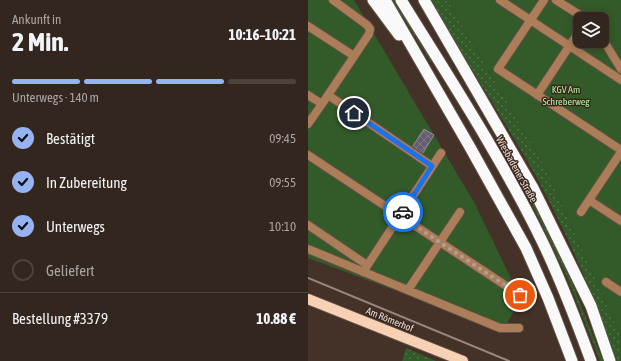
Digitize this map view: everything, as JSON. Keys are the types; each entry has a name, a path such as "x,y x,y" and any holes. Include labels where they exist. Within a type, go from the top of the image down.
{"highway":[{"path":"373,0 386,20 414,52"},
{"path":"385,0 526,248 548,298 572,361"},
{"name":"Wiesbadener Straße","path":"401,0 484,135 514,187 542,241 563,288 592,361"},
{"path":"419,0 437,24"},
{"path":"424,0 508,141 562,243 591,306 610,361"}],"main road":[{"name":"Am Römerhof","path":"308,299 463,361"}],"lane":[{"path":"308,124 369,34 370,29 367,25 333,0"},
{"path":"500,0 621,80"},
{"path":"544,0 498,69 621,151 581,212"},
{"path":"556,0 575,12"},
{"path":"308,26 354,56"},
{"path":"537,95 573,40"},
{"path":"608,48 621,69"},
{"path":"308,95 322,104"},
{"path":"328,95 432,166"},
{"path":"365,268 441,153"},
{"path":"308,156 520,295"},
{"path":"589,200 621,222"},
{"path":"408,290 460,212"},
{"path":"308,225 365,268"},
{"path":"308,249 365,268 408,290 500,328 519,328"},
{"path":"606,282 621,292"}],"green space":[{"path":"308,0 354,0 475,204 521,299 503,330 308,258"},
{"path":"392,0 395,0 432,60 431,62"},
{"path":"431,0 447,0 545,167 621,336 621,361 617,361 581,269 550,202 525,157"},
{"name":"KGV Am Schreberweg","path":"447,0 621,0 621,336 545,167"},
{"path":"500,140 530,193 527,195 497,141"},
{"path":"532,197 569,275 603,361 600,361 567,277 529,198"},
{"path":"406,348 436,361 402,361"}],"building":[{"path":"424,129 434,135 421,156 411,149"}],"railway":[{"path":"308,278 509,361"}],"way so far":[{"path":"403,212 400,216 520,295"}],"route":[{"path":"354,113 432,166 403,212"}]}
